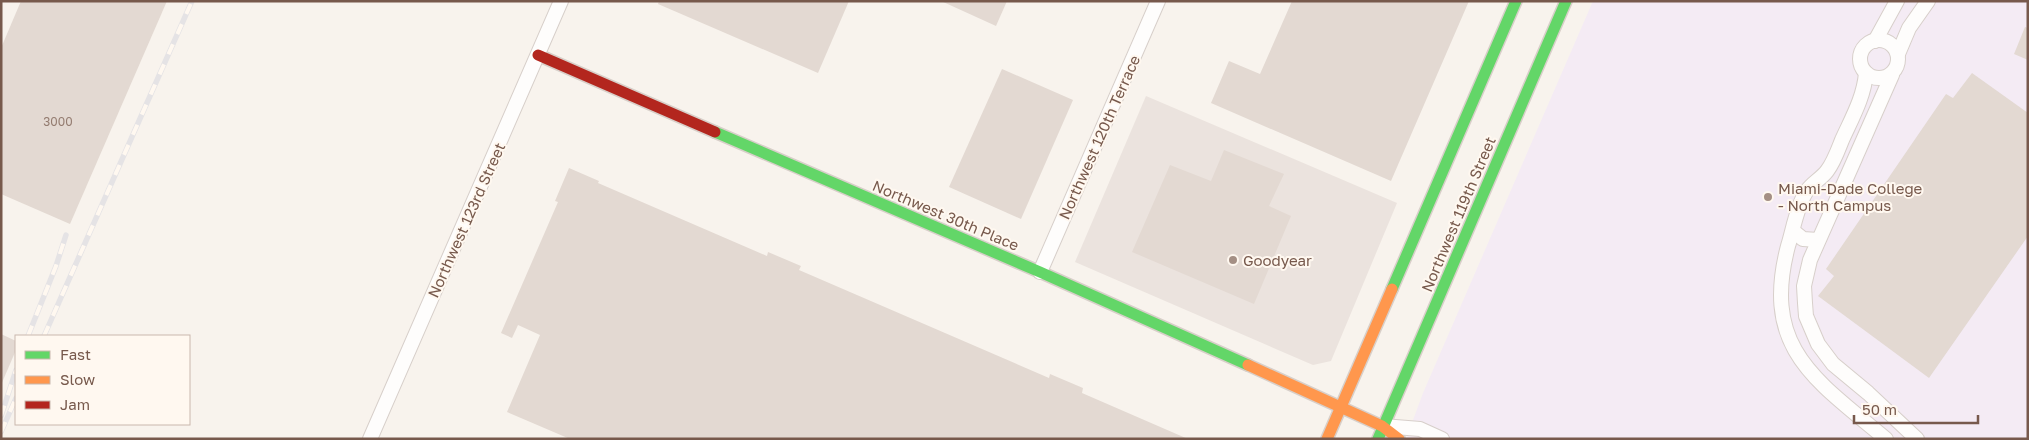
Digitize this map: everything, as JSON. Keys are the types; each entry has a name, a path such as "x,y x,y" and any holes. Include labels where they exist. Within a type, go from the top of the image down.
{"main road":[{"name":"Northwest 119th Street","path":"1328,439 1340,407 1516,1"},
{"name":"Northwest 119th Street","path":"1380,432 1566,1"},
{"name":"Northwest 30th Place","path":"538,55 1040,272 1340,407 1380,432 1399,439"}],"street":[{"name":"Northwest 123rd Street","path":"370,439 561,1"},
{"name":"Northwest 120th Terrace","path":"1040,272 1158,1"},
{"path":"1875,41 1897,1"},
{"path":"1916,439 1833,364 1818,344 1806,316 1804,293 1806,272 1818,240 1898,64 1898,54 1909,28 1928,1"},
{"path":"1892,75 1879,79 1873,78 1866,73 1861,64 1860,57 1866,46 1875,41 1883,40 1894,46 1898,54"},
{"path":"1866,73 1863,94 1836,154 1826,173 1803,196 1784,262 1781,286 1784,318 1793,348 1809,372 1886,439"},
{"path":"1793,231 1803,239 1818,240"},
{"path":"1380,432 1420,429 1442,439"}],"shaded area":[{"name":"Miami-Dade College - North Campus","path":"1593,1 2028,1 2028,439 1406,439 1423,393"},
{"path":"1146,96 1397,203 1331,361 1313,365 1075,262"}],"building":[{"path":"21,1 167,1 70,224 1,194 1,48"},
{"path":"659,1 849,1 818,73 658,4"},
{"path":"941,1 1007,1 996,26"},
{"path":"1292,1 1469,1 1391,181 1211,103 1229,61 1260,74"},
{"path":"2025,27 2028,28 2028,60 2014,54"},
{"path":"1002,69 1073,100 1021,219 949,187"},
{"path":"1972,73 2028,113 2028,236 1929,378 1818,296 1834,276 1826,269 1946,94 1953,98"},
{"path":"1224,150 1284,174 1269,206 1291,216 1254,304 1132,252 1170,165 1211,181"},
{"path":"569,168 599,181 598,183 767,256 768,252 801,266 799,270 1049,378 1050,374 1083,388 1082,393 1188,439 570,439 507,412 540,335 518,325 512,338 501,333 558,202 555,201"},
{"path":"1,334 15,341 15,352 1,385"}],"railway":[{"path":"44,335 192,1"},
{"path":"28,335 56,266 66,235"},
{"path":"1,416 15,373"},
{"path":"1,432 15,400"}],"traffic: fast":[{"path":"1392,289 1516,1"},
{"path":"1378,439 1566,1"},
{"path":"715,132 1040,272 1248,365"}],"traffic: slow":[{"path":"1327,439 1392,289"},
{"path":"1248,365 1382,426 1399,439"}],"traffic: jam":[{"path":"538,55 715,132"}],"place":[{"name":"Miami-Dade College - North Campus","path":"1768,197"},
{"name":"Goodyear","path":"1233,260"}]}
